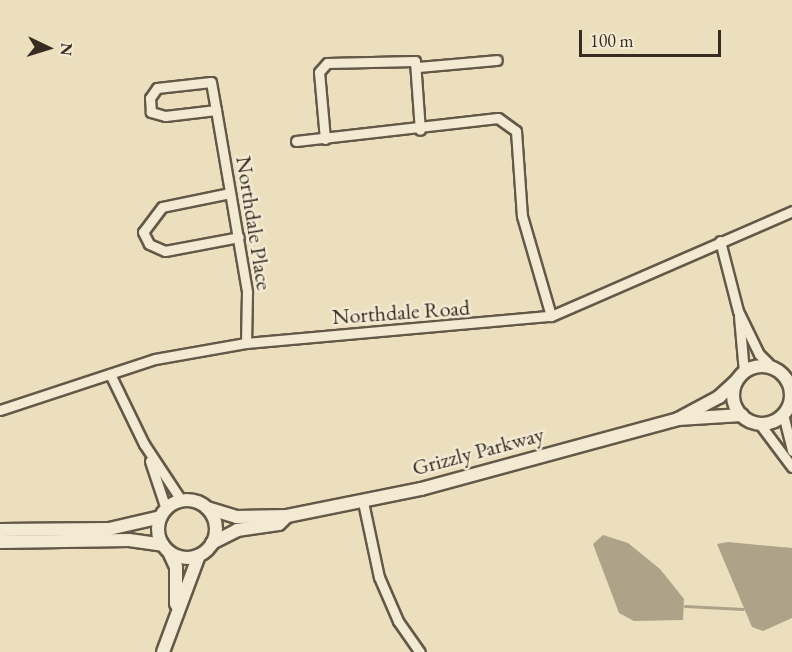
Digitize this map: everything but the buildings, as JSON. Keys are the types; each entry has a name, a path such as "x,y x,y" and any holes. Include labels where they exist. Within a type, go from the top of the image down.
{"street":[{"path":"325,139 321,66 410,58 417,67 420,130"},
{"path":"417,67 497,60"},
{"name":"Northdale Place","path":"216,110 165,116 151,112 150,98 157,88 211,82 239,237 247,292 246,343"},
{"path":"296,141 420,130 498,118 516,131 522,216 551,316"},
{"path":"230,193 162,207 143,232 149,243 165,251 239,237"},
{"name":"Northdale Road","path":"0,410 155,359 246,343 551,316 792,211"},
{"path":"720,241 738,311 759,354 781,371 790,388 788,407 792,451"},
{"path":"738,311 741,376 733,398 742,415 759,423 792,467"},
{"path":"741,376 781,371"},
{"path":"110,374 144,444 181,501 207,508 215,525 212,543 199,555 163,652"},
{"name":"Grizzly Parkway","path":"678,419 719,397 741,376"},
{"path":"759,423 788,407"},
{"name":"Grizzly Parkway","path":"207,508 237,517 287,516 363,502 678,419 742,415"},
{"path":"144,444 163,513 166,548 176,567 176,612"},
{"path":"0,530 109,529 163,513 181,501"},
{"path":"363,502 379,577 398,621 420,652"},
{"name":"Grizzly Parkway","path":"212,543 233,531 279,524 287,516"},
{"path":"0,542 129,540 199,555"}],"shaded area":[{"path":"603,535 628,543 660,569 684,599 683,620 634,621 619,613 593,544"},
{"path":"728,542 792,548 792,618 763,631 752,627 717,544"}],"waterway":[{"path":"685,606 743,609"}]}
